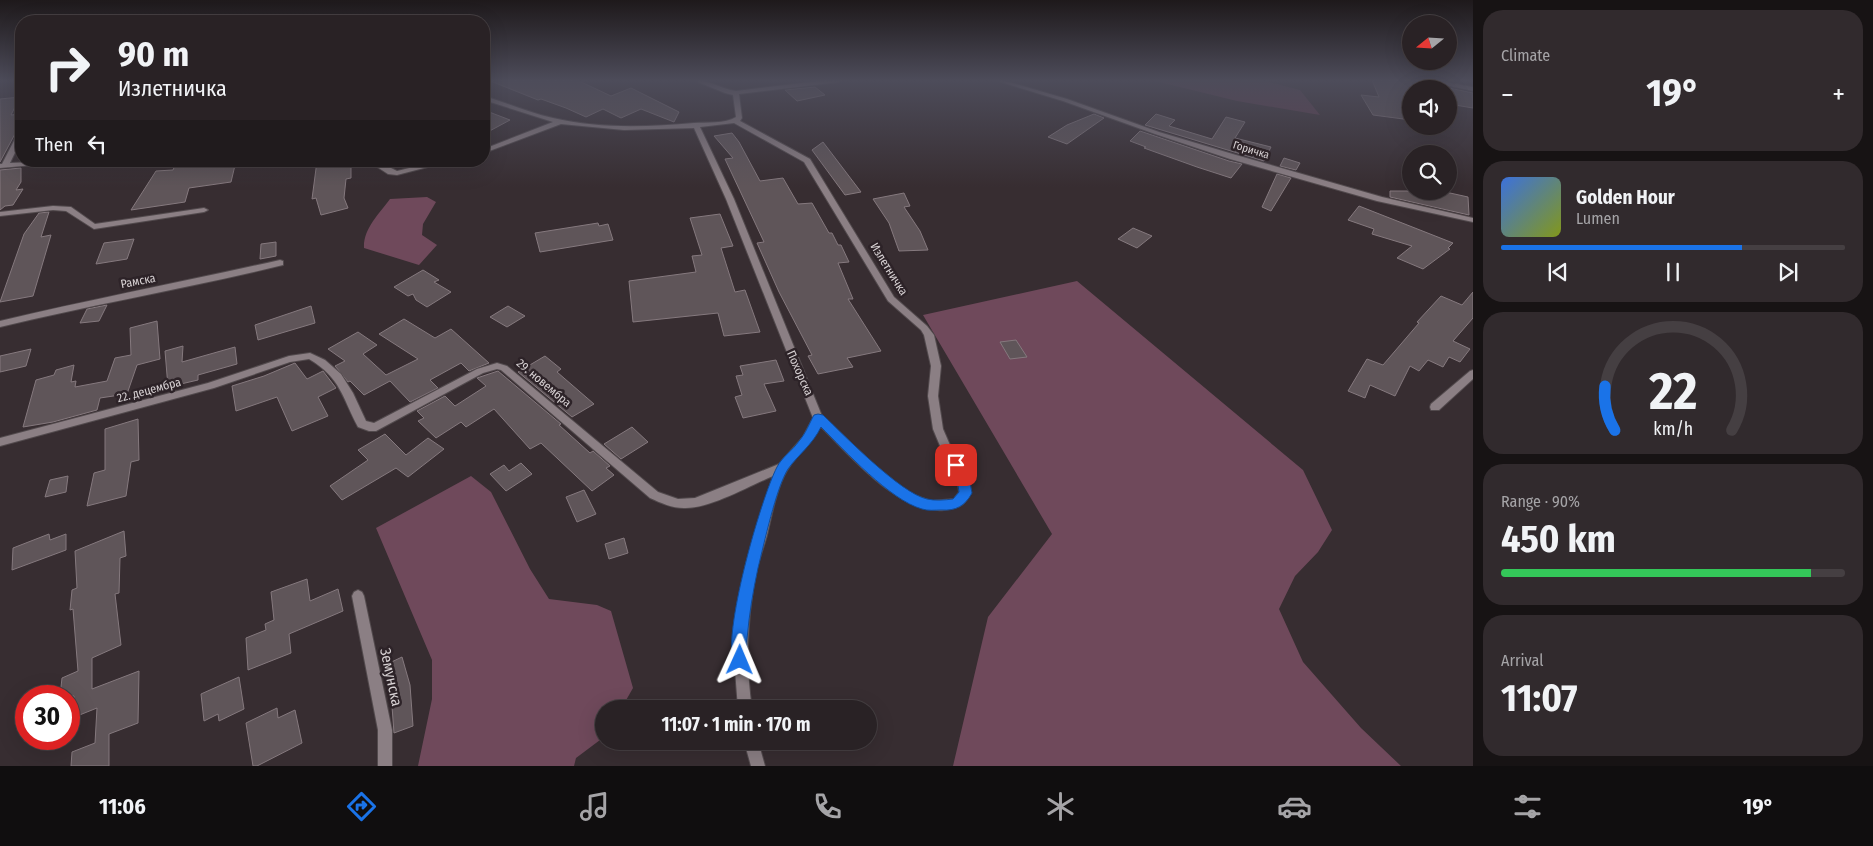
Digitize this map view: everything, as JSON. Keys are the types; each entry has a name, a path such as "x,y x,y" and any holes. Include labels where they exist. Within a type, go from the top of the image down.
{"street":[{"path":"540,116 560,122 626,126 696,125 734,122 740,118 740,116"},
{"name":"Горичка","path":"1109,116 1233,157 1380,199 1473,220"},
{"path":"490,149 560,122"},
{"name":"Излетничка","path":"734,122 807,161 891,299 924,328 929,335 936,366 933,396 938,429 948,453 963,477 965,493 958,503 947,505 924,504 905,494 870,467 818,418"},
{"name":"Похорска","path":"696,125 730,199 818,418"},
{"path":"2,166 15,143"},
{"path":"2,166 15,165"},
{"path":"382,167 397,173 422,167"},
{"path":"0,214 53,208 68,209 94,227 204,210"},
{"name":"Рамска","path":"0,324 74,306 164,289 280,263"},
{"name":"22. децембра","path":"0,442 210,386 303,356"},
{"name":"29. новембра","path":"303,356 310,356 319,360 341,379 362,424 369,427 376,427 480,371 497,366 504,368 654,495 667,502 691,504 702,501 783,467"},
{"path":"1435,408 1473,373"},
{"path":"744,700 740,679 739,642 751,568 772,494 783,467 803,445 814,429 818,418"},
{"name":"Земунска","path":"358,596 385,730 385,766"},
{"path":"754,750 758,766"}],"shaded area":[{"path":"427,197 436,202 423,224 422,235 437,245 419,265 364,248 364,241 369,228 390,199"},
{"path":"1077,281 1303,470 1332,530 1318,552 1295,576 1279,609 1303,662 1361,728 1401,766 953,766 988,617 1052,534 923,315"},
{"path":"471,476 491,492 530,569 549,599 597,605 611,611 633,688 626,700 595,700 595,744 576,758 574,766 418,766 432,699 432,660 376,528"}],"building":[{"path":"0,116 15,116 15,134 0,162"},
{"path":"490,116 499,116 510,120 490,131"},
{"path":"658,116 677,116 674,122"},
{"path":"1090,116 1104,118 1067,144 1048,137 1067,125"},
{"path":"1154,116 1162,116 1175,120 1169,126 1212,139 1226,117 1245,122 1235,138 1271,147 1264,161 1145,125"},
{"path":"1379,116 1402,116 1402,119"},
{"path":"1140,131 1242,164 1231,178 1197,167 1130,141"},
{"path":"732,133 739,142 760,181 783,178 798,204 812,203 829,233 832,233 838,245 841,245 849,262 838,263 853,299 848,299 881,351 847,358 853,367 818,374 808,356 812,355 779,292 757,243 764,242 725,159 733,158 714,136"},
{"path":"823,142 861,192 845,195 812,150"},
{"path":"1284,158 1300,163 1296,170 1280,166"},
{"path":"174,167 235,167 231,182 189,188 185,202 131,210 156,171 173,170"},
{"path":"316,167 351,167 351,178 346,179 344,198 348,208 321,215 316,198 312,199"},
{"path":"21,168 21,182 16,190 23,189 13,205 5,206 0,210 0,170"},
{"path":"1277,174 1291,178 1271,211 1262,207"},
{"path":"1390,191 1402,191 1402,200 1390,197"},
{"path":"904,193 910,206 904,207 920,231 928,250 899,251 889,223 873,199"},
{"path":"1457,195 1468,197 1469,215 1403,200 1457,200"},
{"path":"1359,206 1453,243 1448,248 1450,249 1423,269 1397,258 1412,246 1372,234 1374,229 1348,220"},
{"path":"49,212 41,237 51,235 33,296 0,302 24,234 39,213"},
{"path":"720,214 733,246 721,248 735,292 745,290 760,332 724,336 718,313 633,322 629,281 696,272 692,256 702,255 690,218"},
{"path":"598,223 599,226 608,224 613,240 540,252 535,233"},
{"path":"1133,228 1152,236 1137,248 1118,239"},
{"path":"134,239 127,259 96,264 104,243"},
{"path":"276,242 276,256 260,259 261,244"},
{"path":"423,270 439,280 434,282 451,292 427,307 416,300 413,294 408,296 394,287"},
{"path":"1473,292 1473,318 1453,341 1470,349 1460,362 1449,357 1443,367 1428,360 1419,371 1410,366 1395,396 1370,385 1365,398 1348,391 1367,359 1383,365 1419,323 1417,322 1441,296 1462,305"},
{"path":"107,305 99,321 80,323 87,309"},
{"path":"311,306 315,323 258,340 255,325"},
{"path":"508,306 525,316 507,327 490,317"},
{"path":"404,319 435,338 451,329 489,363 469,371 461,363 430,380 438,388 410,402 390,381 364,395 350,381 348,382 335,366 345,361 328,349 358,332 377,345 363,354 386,375 418,359 379,334"},
{"path":"157,321 160,359 137,365 127,394 100,398 97,410 53,422 23,427 36,380 54,375 56,370 74,365 71,382 76,381 75,387 107,381 115,358 131,355 130,328"},
{"path":"1016,340 1027,357 1010,359 1000,342"},
{"path":"183,346 182,362 235,347 237,364 198,375 198,380 168,387 165,351"},
{"path":"31,349 26,366 0,372 0,356"},
{"path":"545,356 561,369 557,372 594,404 572,417 518,372"},
{"path":"776,360 784,381 764,384 776,411 743,418 735,397 742,395 736,376 743,375 740,366"},
{"path":"295,363 307,379 323,371 336,388 318,397 328,416 292,431 277,397 236,411 232,386 264,376"},
{"path":"498,371 561,424 559,425 590,453 593,451 610,466 606,468 614,475 592,491 541,443 530,449 494,409 466,427 461,422 436,438 418,421 424,418 417,411 445,396 455,406 486,386 477,378"},
{"path":"138,419 139,460 131,462 126,496 87,506 94,473 105,470 105,429"},
{"path":"632,427 648,442 621,459 604,444"},
{"path":"385,434 406,455 428,438 444,449 408,477 396,468 342,500 330,486 368,460 358,450"},
{"path":"521,463 532,474 506,491 490,474 504,465 509,471"},
{"path":"68,476 66,492 45,497 50,480"},
{"path":"584,490 596,514 577,522 566,497"},
{"path":"124,531 126,556 120,558 119,593 115,594 121,645 92,658 92,689 139,671 138,723 109,734 109,766 71,766 72,752 95,743 97,708 80,715 80,685 61,685 62,678 78,671 73,609 70,610 72,590 77,588 75,551"},
{"path":"49,534 50,540 66,534 66,550 12,570 13,548"},
{"path":"624,538 628,553 609,559 605,544"},
{"path":"307,579 310,601 338,589 343,611 289,634 291,653 248,670 246,638 266,630 265,624 274,620 271,592"},
{"path":"402,657 410,685 413,726 394,733 391,693 383,666"},
{"path":"239,677 244,709 219,721 218,714 204,721 201,694"},
{"path":"277,708 278,718 295,710 302,743 257,766 253,766 246,723"}],"route":[{"path":"740,660 739,642 751,568 772,494 783,467 803,445 814,429 818,418 870,467 905,494 924,504 947,505 958,503 965,493 963,477 956,465"}]}
